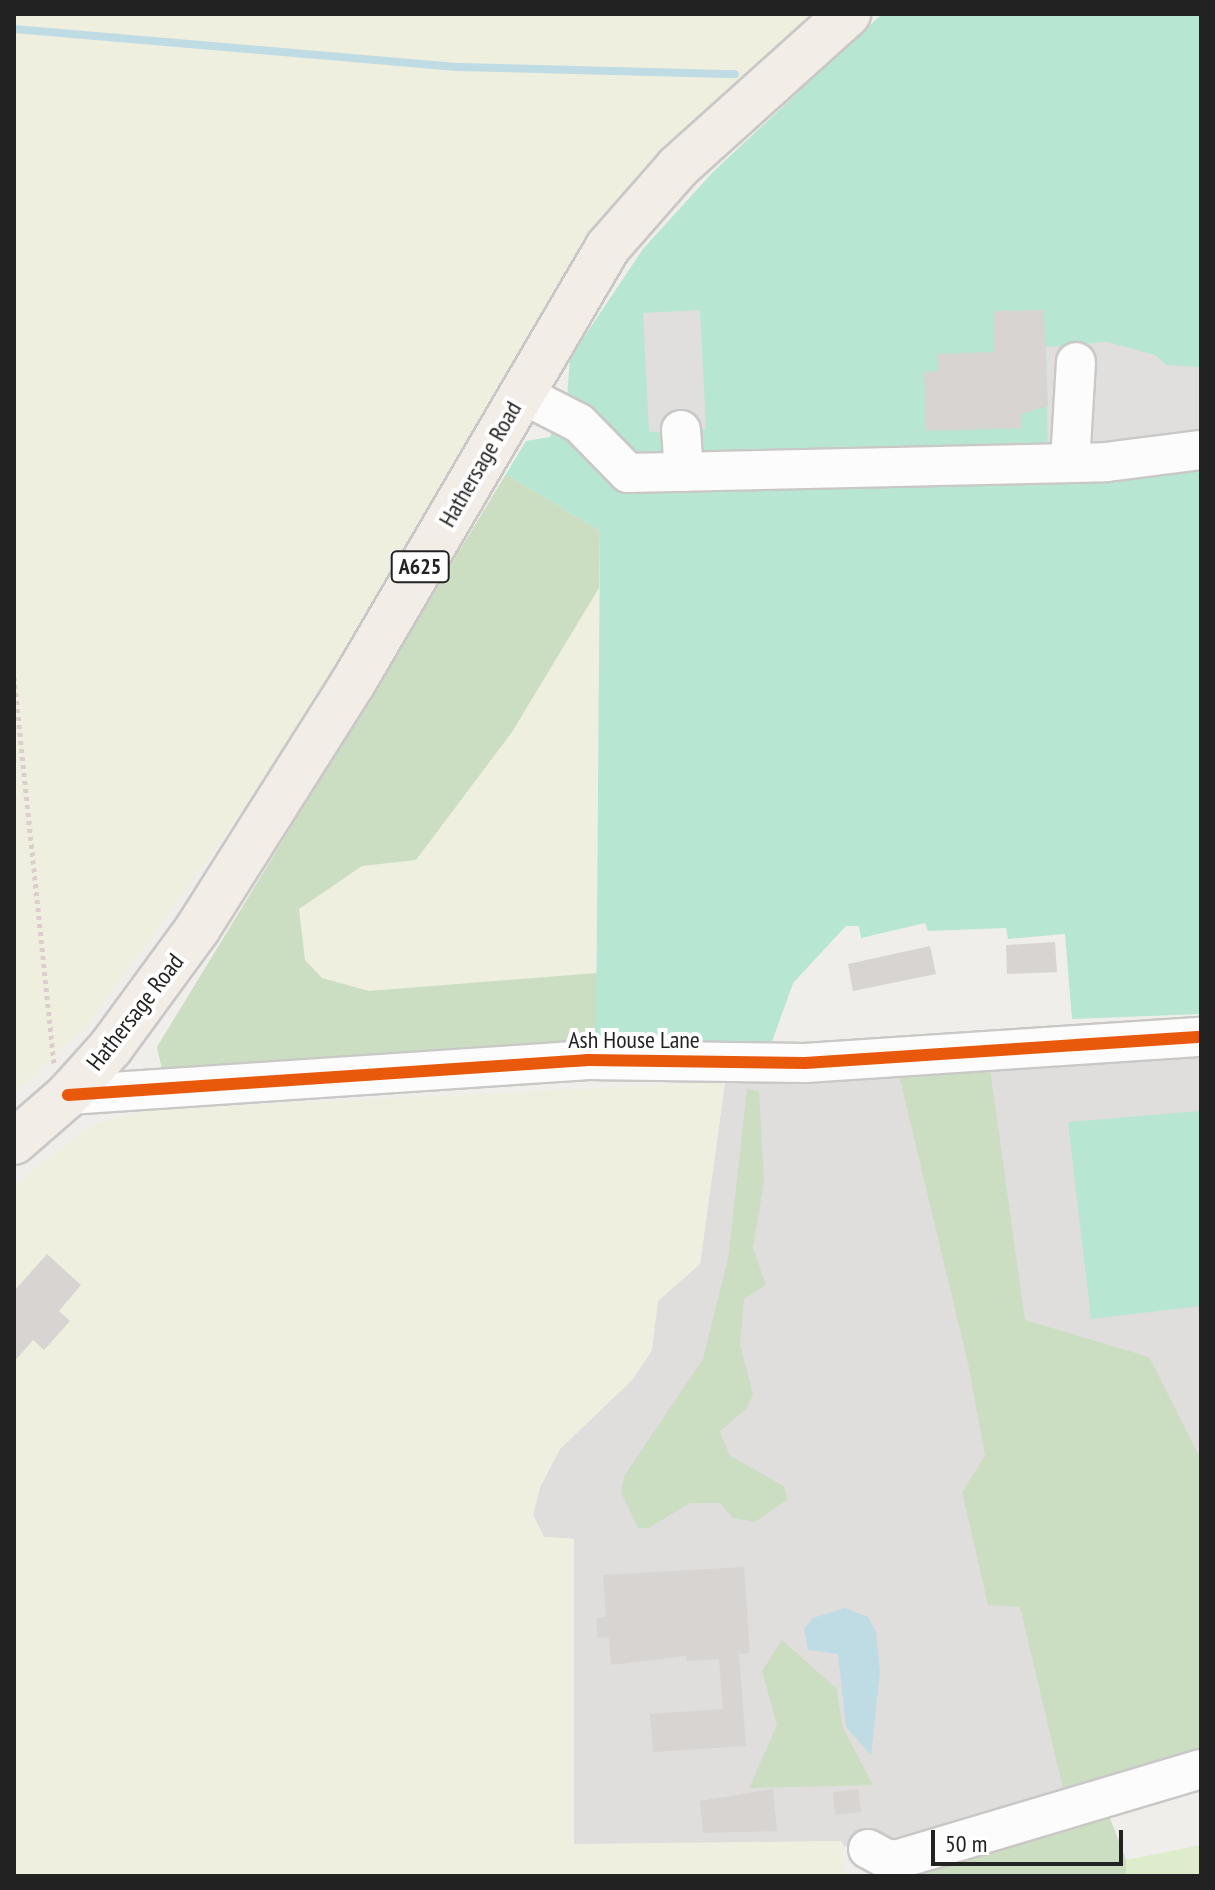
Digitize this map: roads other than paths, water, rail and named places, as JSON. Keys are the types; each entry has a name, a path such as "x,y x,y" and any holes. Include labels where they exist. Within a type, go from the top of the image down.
{"main road":[{"name":"Hathersage Road","path":"14,1142 71,1092 111,1047 198,928 353,683 585,280 632,215 678,167 848,14"}],"street":[{"path":"1070,463 1076,362"},
{"path":"520,393 579,423 628,473 1070,463 1201,450"},
{"path":"681,430 684,472"},
{"name":"Ash House Lane","path":"71,1092 588,1060 805,1063 1201,1037"},
{"path":"868,1849 889,1860 899,1859 1201,1769"}],"water":[{"path":"845,1608 868,1617 876,1632 880,1672 871,1755 846,1727 838,1654 808,1650 804,1629 813,1618"}],"waterway":[{"path":"14,29 459,67 735,74"}]}
